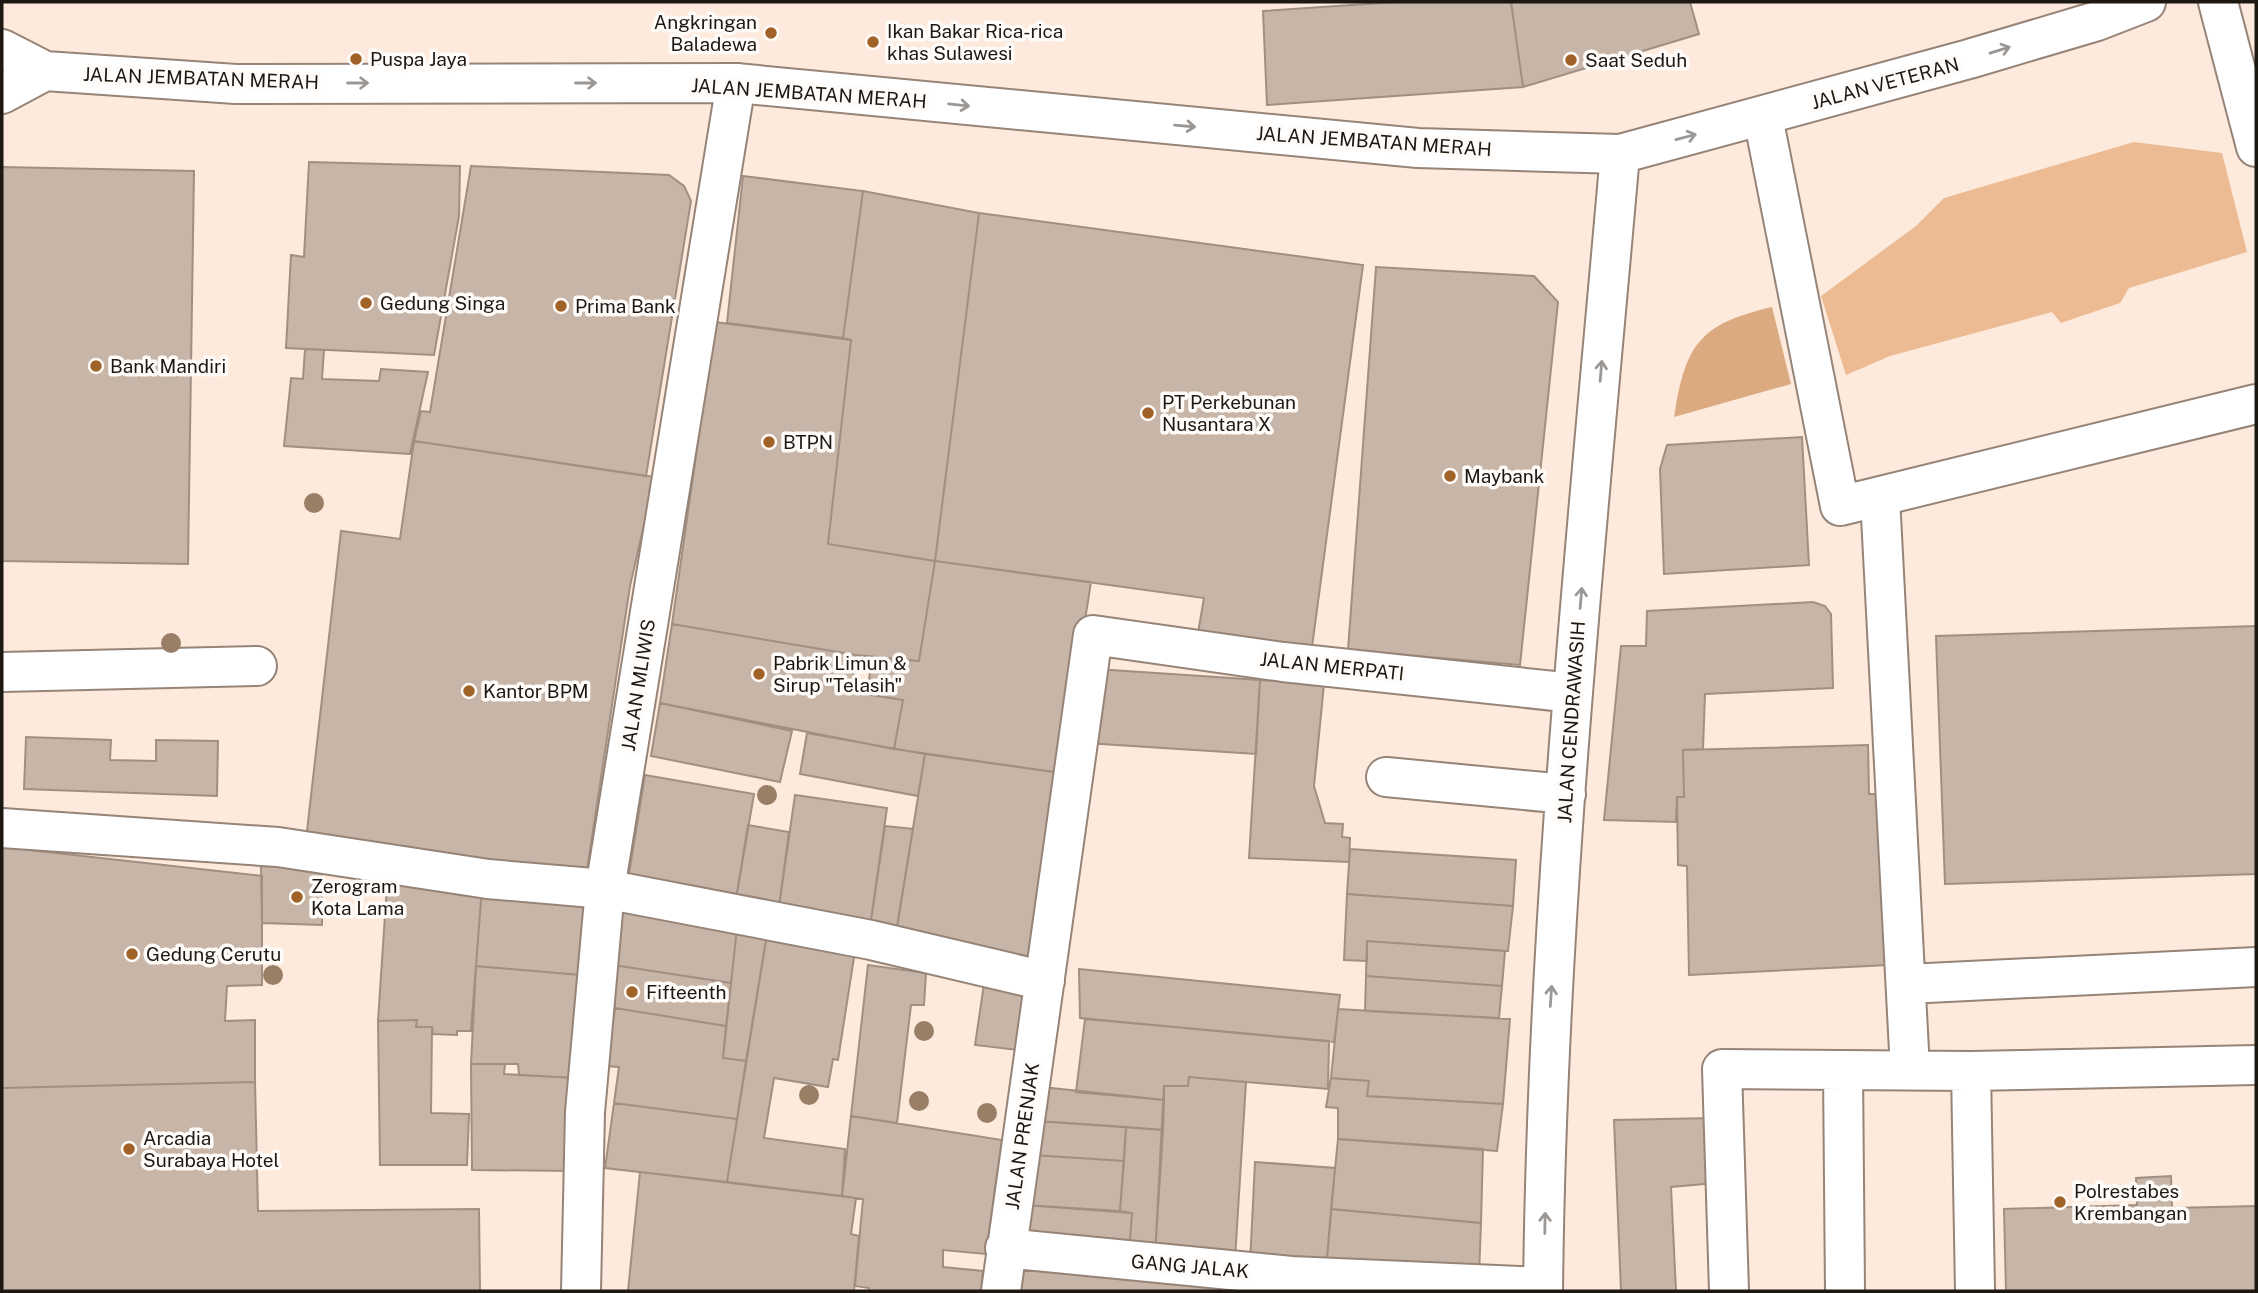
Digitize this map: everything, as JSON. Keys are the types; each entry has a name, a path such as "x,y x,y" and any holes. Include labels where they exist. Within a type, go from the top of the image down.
{"street":[{"name":"JALAN VETERAN","path":"1620,154 1969,59 2097,21 2146,2"},
{"path":"2218,2 2256,147"},
{"name":"JALAN JEMBATAN MERAH","path":"2,49 45,71 236,84 736,83 1418,148 1620,154"},
{"path":"2,93 45,71"},
{"name":"JALAN MLIWIS","path":"581,1291 585,1112 605,889 736,83"},
{"path":"1763,117 1840,506 2256,404"},
{"name":"JALAN CENDRAWASIH","path":"1543,1289 1550,1016 1573,693 1620,154"},
{"path":"1880,497 1910,1070"},
{"name":"JALAN MERPATI","path":"1093,635 1283,662 1573,693"},
{"name":"JALAN PRENJAK","path":"1000,1291 1093,635"},
{"path":"2,672 257,666"},
{"path":"1386,777 1566,794"},
{"path":"2,828 278,847 488,879 605,889 871,940 1045,981"},
{"path":"1907,984 2256,967"},
{"path":"1729,1291 1723,1069 1971,1071 2256,1065"},
{"path":"1843,1070 1845,1291"},
{"path":"1971,1071 1975,1291"},
{"name":"GANG JALAK","path":"1005,1248 1291,1276 1543,1289"}],"shaded area":[{"path":"2134,142 2222,153 2247,252 2129,288 2120,303 2061,323 2052,312 1890,356 1846,375 1821,296 1916,226 1944,198"},
{"path":"1772,307 1791,384 1674,417 1684,372 1700,341 1727,321"}],"building":[{"path":"1396,2 1511,2 1523,87 1267,105 1263,11"},
{"path":"1511,2 1690,2 1699,34 1523,87"},
{"name":"Gedung Singa","path":"309,162 460,166 459,216 434,355 286,348 291,255 304,257"},
{"name":"Prima Bank","path":"471,166 669,175 684,186 691,201 646,476 414,441 421,411 430,412"},
{"name":"Bank Mandiri","path":"2,167 194,171 188,564 2,561"},
{"path":"743,176 863,191 843,338 727,323"},
{"path":"863,191 979,213 935,561 828,544 851,340 843,338"},
{"name":"PT Perkebunan Nusantara X","path":"979,213 1363,265 1312,647 1198,633 1204,598 935,561"},
{"name":"Maybank","path":"1376,267 1534,276 1558,302 1520,665 1348,650"},
{"name":"BTPN","path":"715,322 851,340 828,544 935,561 919,661 856,655 672,624"},
{"path":"305,349 324,350 322,379 379,381 381,369 428,372 410,454 284,446 291,378 303,379"},
{"path":"1802,437 1809,565 1664,574 1660,469 1667,445"},
{"name":"Kantor BPM","path":"414,441 655,477 630,586 586,877 306,840 341,531 400,539"},
{"path":"935,561 1091,582 1061,773 894,749 903,700 867,694 872,658 919,661"},
{"path":"1813,602 1825,606 1831,614 1833,688 1705,694 1703,749 1683,750 1684,797 1677,797 1676,822 1604,820 1621,646 1646,646 1647,611"},
{"name":"Pabrik Limun & Sirup \"Telasih\"","path":"672,624 856,655 851,692 903,700 894,749 660,703"},
{"path":"2256,626 2256,874 1945,884 1936,636"},
{"path":"1096,669 1260,680 1256,754 1086,743"},
{"path":"1260,680 1324,684 1314,786 1325,823 1343,824 1342,837 1350,838 1349,862 1249,858"},
{"path":"660,703 792,731 780,782 651,756"},
{"path":"807,733 925,754 918,796 800,774"},
{"path":"26,737 111,740 110,760 156,761 156,740 218,741 217,796 24,789"},
{"path":"1868,745 1869,794 1886,794 1888,965 1689,975 1687,866 1678,865 1677,797 1684,797 1683,750"},
{"path":"925,754 1061,773 1037,966 895,939"},
{"path":"645,775 754,794 735,905 627,886"},
{"path":"795,795 887,808 870,927 778,914"},
{"path":"748,825 789,832 778,914 735,905"},
{"path":"885,826 913,829 896,934 870,927"},
{"name":"Gedung Cerutu","path":"2,847 262,876 262,985 227,986 225,1021 255,1020 255,1082 2,1088"},
{"path":"1350,849 1516,860 1513,906 1347,894"},
{"path":"261,866 322,869 322,925 262,923"},
{"path":"402,877 482,887 471,1031 457,1031 457,1035 433,1034 432,1027 416,1027 417,1020 378,1021 387,885 402,886"},
{"path":"482,887 585,897 580,975 476,966"},
{"path":"1347,894 1513,906 1508,951 1367,941 1367,961 1344,960"},
{"path":"621,908 737,928 731,983 613,965"},
{"path":"737,928 767,934 746,1061 723,1058"},
{"path":"767,934 855,951 838,1060 833,1059 828,1087 774,1078 764,1138 845,1149 842,1196 727,1182"},
{"path":"1367,941 1505,951 1502,986 1366,976"},
{"path":"613,965 731,983 726,1026 615,1008"},
{"path":"868,965 926,973 924,1005 911,1005 897,1123 851,1116"},
{"path":"476,966 580,975 576,1078 519,1075 518,1064 471,1064"},
{"path":"1079,969 1340,995 1334,1042 1080,1018"},
{"path":"1366,976 1502,986 1499,1018 1365,1011"},
{"path":"984,984 1026,990 1018,1050 975,1045"},
{"path":"615,1008 726,1026 723,1058 746,1061 737,1119 614,1103 619,1067 605,1066"},
{"path":"1338,1009 1510,1019 1503,1104 1367,1096 1369,1081 1331,1078"},
{"path":"1085,1019 1329,1041 1328,1089 1189,1077 1188,1086 1164,1086 1164,1100 1076,1092"},
{"path":"417,1020 416,1027 432,1027 431,1113 469,1114 467,1165 380,1165 378,1021"},
{"path":"471,1064 505,1064 504,1074 576,1078 573,1171 472,1170"},
{"path":"1189,1077 1246,1082 1235,1259 1155,1255 1164,1086 1188,1086"},
{"path":"1331,1078 1369,1081 1367,1096 1503,1104 1497,1151 1338,1139 1338,1108 1326,1107"},
{"name":"Arcadia Surabaya Hotel","path":"255,1082 258,1211 479,1209 480,1291 2,1291 2,1088"},
{"path":"1042,1087 1164,1100 1163,1130 1037,1121"},
{"path":"614,1103 737,1119 727,1182 605,1168"},
{"path":"851,1116 1002,1140 986,1254 943,1250 943,1267 983,1271 981,1291 868,1291 869,1288 855,1286 863,1199 842,1196"},
{"path":"1713,1118 1715,1183 1671,1187 1676,1291 1621,1291 1614,1120"},
{"path":"1037,1121 1126,1127 1124,1161 1032,1155"},
{"path":"1126,1127 1163,1130 1155,1255 1129,1253 1132,1213 1120,1211"},
{"path":"1338,1139 1483,1149 1481,1223 1331,1209"},
{"path":"1032,1155 1124,1161 1120,1211 1024,1205"},
{"path":"1255,1162 1335,1168 1326,1271 1250,1264"},
{"path":"640,1172 856,1198 851,1234 859,1236 854,1291 628,1291"},
{"path":"2171,1176 2172,1208 2256,1206 2256,1291 2006,1291 2004,1209 2137,1205 2136,1178"},
{"path":"1024,1205 1132,1213 1129,1253 1020,1244"},
{"path":"1331,1209 1481,1223 1479,1275 1326,1271"},
{"path":"1014,1259 1234,1272 1233,1291 1010,1291"}],"place":[{"name":"Angkringan Baladewa","path":"771,33"},
{"name":"Ikan Bakar Rica-rica khas Sulawesi","path":"873,42"},
{"name":"Puspa Jaya","path":"356,59"},
{"name":"Saat Seduh","path":"1571,60"},
{"name":"Gedung Singa","path":"366,303"},
{"name":"Prima Bank","path":"561,306"},
{"name":"Bank Mandiri","path":"96,366"},
{"name":"PT Perkebunan Nusantara X","path":"1148,413"},
{"name":"BTPN","path":"769,442"},
{"name":"Maybank","path":"1450,476"},
{"name":"Pabrik Limun & Sirup \"Telasih\"","path":"759,674"},
{"name":"Kantor BPM","path":"469,691"},
{"name":"Zerogram Kota Lama","path":"297,897"},
{"name":"Gedung Cerutu","path":"132,954"},
{"name":"Fifteenth","path":"632,992"},
{"name":"Arcadia Surabaya Hotel","path":"129,1149"},
{"name":"Polrestabes Krembangan","path":"2060,1202"}]}
